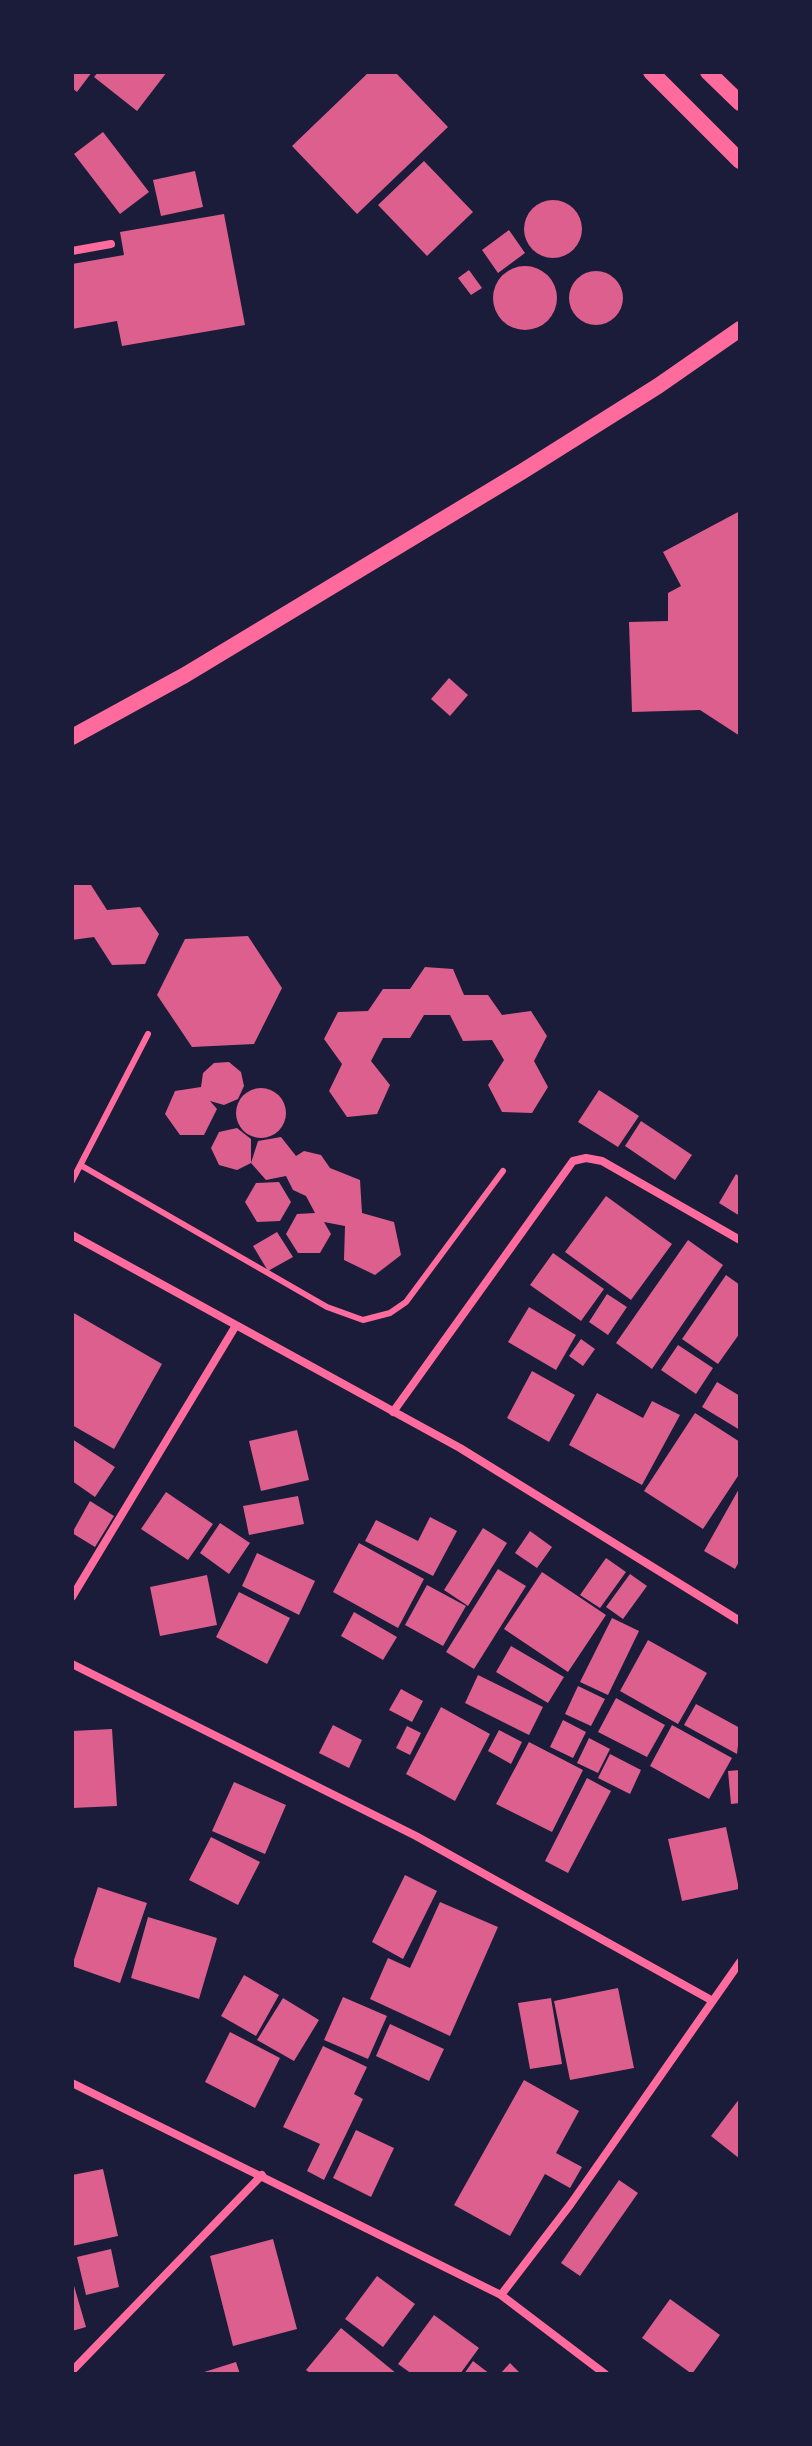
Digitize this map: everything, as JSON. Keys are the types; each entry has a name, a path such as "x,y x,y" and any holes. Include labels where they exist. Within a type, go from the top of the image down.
{"main road":[{"path":"651,72 740,161"},
{"path":"708,72 740,103"},
{"path":"72,737 185,675 523,471 658,386 740,329"}],"street":[{"path":"72,251 111,244"},
{"path":"393,1412 573,1161 586,1158 602,1161 740,1240"},
{"path":"72,1235 460,1448 740,1621"},
{"path":"72,1597 235,1327"},
{"path":"72,1664 416,1836 711,2000"},
{"path":"501,2295 570,2205 740,1962"},
{"path":"72,2083 501,2295 605,2374"},
{"path":"72,2371 262,2175"}],"lane":[{"path":"72,1181 148,1034"},
{"path":"82,1166 327,1307 363,1320 390,1313 406,1302 503,1171"}],"building":[{"path":"72,72 92,72 77,92 72,88"},
{"path":"98,72 167,72 137,111 94,77"},
{"path":"369,72 395,72 448,127 357,214 292,146"},
{"path":"103,132 149,192 120,214 74,154"},
{"path":"424,161 473,212 427,256 378,205"},
{"path":"195,171 203,207 161,216 153,180"},
{"path":"553,200 574,208 582,229 574,250 553,258 532,250 524,229 532,208"},
{"path":"224,214 245,325 122,346 117,321 72,329 72,264 124,255 120,232"},
{"path":"509,230 525,253 498,273 482,250"},
{"path":"519,266 531,266 548,275 555,286 555,310 548,321 531,330 519,330 507,325 498,316 493,304 493,292 498,280 507,271"},
{"path":"469,270 482,288 471,295 458,278"},
{"path":"596,271 615,279 623,298 615,317 596,325 577,317 569,298 577,279"},
{"path":"740,511 740,736 700,710 632,712 629,622 668,621 668,593 681,586 663,552"},
{"path":"449,678 468,695 450,716 431,699"},
{"path":"72,885 91,885 107,910 140,907 159,934 145,964 112,965 94,937 72,940"},
{"path":"248,936 282,988 254,1044 192,1047 157,995 185,939"},
{"path":"425,967 453,969 464,995 488,995 502,1015 531,1011 547,1036 534,1061 548,1087 532,1113 502,1112 488,1085 504,1060 492,1040 463,1041 450,1015 424,1015 410,1038 383,1038 371,1061 390,1085 377,1114 347,1117 329,1091 342,1064 324,1039 338,1012 368,1011 383,989 410,989"},
{"path":"229,1062 241,1072 244,1086 238,1099 224,1105 210,1101 217,1109 204,1135 180,1135 165,1114 175,1091 201,1087 203,1073 214,1063"},
{"path":"261,1088 279,1095 286,1113 279,1131 261,1138 243,1131 236,1113 243,1095"},
{"path":"599,1090 639,1116 618,1147 578,1122"},
{"path":"641,1121 692,1155 675,1180 625,1146"},
{"path":"237,1128 251,1139 251,1163 237,1170 219,1165 211,1148 219,1132"},
{"path":"281,1137 296,1156 304,1151 321,1155 330,1168 360,1180 362,1213 394,1222 401,1255 375,1275 344,1260 345,1226 324,1222 331,1234 320,1253 298,1253 286,1234 297,1214 315,1213 306,1196 293,1190 286,1176 266,1180 251,1163 258,1141"},
{"path":"736,1174 740,1177 740,1216 719,1203"},
{"path":"279,1182 291,1202 280,1221 257,1222 245,1202 256,1183"},
{"path":"606,1196 672,1244 631,1300 565,1252"},
{"path":"277,1232 293,1257 268,1271 253,1246"},
{"path":"688,1240 723,1265 652,1369 616,1343"},
{"path":"553,1253 604,1289 581,1321 530,1285"},
{"path":"726,1275 740,1285 740,1333 718,1364 682,1339"},
{"path":"607,1294 627,1307 608,1335 589,1322"},
{"path":"529,1307 576,1335 556,1370 508,1342"},
{"path":"72,1312 162,1364 114,1449 72,1425"},
{"path":"581,1339 595,1349 583,1366 569,1356"},
{"path":"678,1345 713,1368 696,1394 661,1370"},
{"path":"532,1371 575,1395 549,1442 507,1418"},
{"path":"717,1382 740,1396 740,1430 702,1407"},
{"path":"597,1393 643,1418 652,1401 680,1415 642,1485 569,1445"},
{"path":"695,1413 740,1442 740,1473 703,1529 644,1491"},
{"path":"297,1430 309,1480 261,1491 249,1441"},
{"path":"72,1439 115,1467 95,1497 72,1481"},
{"path":"740,1487 740,1560 735,1569 704,1551"},
{"path":"166,1492 213,1524 188,1560 141,1529"},
{"path":"298,1496 304,1524 249,1535 243,1506"},
{"path":"90,1501 114,1516 95,1547 72,1533"},
{"path":"430,1517 457,1531 433,1576 365,1541 376,1520 418,1541"},
{"path":"220,1523 250,1543 229,1574 200,1553"},
{"path":"483,1528 507,1543 468,1606 444,1590"},
{"path":"530,1531 552,1547 537,1568 515,1553"},
{"path":"359,1543 424,1579 398,1628 333,1592"},
{"path":"257,1553 315,1581 299,1615 242,1586"},
{"path":"606,1558 626,1572 600,1608 580,1595"},
{"path":"498,1569 526,1586 474,1669 446,1652"},
{"path":"542,1572 606,1615 568,1672 504,1629"},
{"path":"630,1574 647,1586 623,1619 606,1607"},
{"path":"207,1575 217,1625 160,1636 150,1587"},
{"path":"427,1585 466,1606 443,1646 405,1625"},
{"path":"239,1592 290,1618 267,1664 216,1637"},
{"path":"354,1612 397,1637 383,1660 341,1636"},
{"path":"612,1618 639,1631 608,1695 580,1682"},
{"path":"648,1640 707,1673 678,1724 620,1691"},
{"path":"511,1646 564,1677 548,1703 496,1672"},
{"path":"478,1675 543,1707 529,1735 465,1703"},
{"path":"578,1686 605,1699 591,1726 565,1714"},
{"path":"401,1689 423,1701 412,1722 389,1710"},
{"path":"616,1698 665,1725 647,1757 598,1732"},
{"path":"696,1704 740,1728 737,1754 684,1725"},
{"path":"441,1707 490,1734 455,1801 406,1774"},
{"path":"563,1720 586,1732 573,1758 550,1747"},
{"path":"333,1725 362,1740 349,1768 319,1753"},
{"path":"672,1725 732,1758 709,1799 650,1766"},
{"path":"407,1726 421,1733 410,1755 396,1748"},
{"path":"112,1729 117,1806 72,1808 72,1731"},
{"path":"499,1730 522,1742 511,1764 488,1751"},
{"path":"589,1738 610,1749 598,1773 577,1763"},
{"path":"529,1742 583,1770 552,1832 496,1804"},
{"path":"610,1754 641,1770 630,1794 598,1778"},
{"path":"740,1770 740,1803 731,1804 728,1771"},
{"path":"587,1778 611,1791 568,1873 545,1861"},
{"path":"234,1782 286,1805 265,1854 212,1831"},
{"path":"726,1827 739,1889 682,1901 668,1839"},
{"path":"211,1837 260,1862 238,1905 189,1880"},
{"path":"405,1875 437,1891 403,1959 372,1942"},
{"path":"98,1887 147,1903 120,1983 72,1966"},
{"path":"440,1902 498,1927 450,2036 370,1999 388,1958 410,1968"},
{"path":"148,1917 217,1938 199,1999 131,1978"},
{"path":"244,1975 279,1995 256,2036 221,2016"},
{"path":"618,1988 634,2068 570,2080 554,2001"},
{"path":"343,1997 387,2016 368,2059 324,2040"},
{"path":"283,1998 319,2020 294,2061 257,2040"},
{"path":"551,1998 562,2064 530,2069 518,2003"},
{"path":"390,2024 444,2049 429,2081 376,2056"},
{"path":"230,2032 280,2058 255,2108 205,2082"},
{"path":"323,2046 367,2067 354,2094 363,2099 324,2180 307,2171 320,2144 283,2127"},
{"path":"524,2080 579,2111 556,2153 582,2167 570,2188 545,2174 510,2236 454,2205"},
{"path":"740,2098 740,2159 711,2136"},
{"path":"356,2130 394,2148 371,2197 333,2178"},
{"path":"103,2169 118,2236 72,2246 72,2175"},
{"path":"619,2180 638,2193 580,2276 561,2263"},
{"path":"273,2239 297,2329 233,2346 210,2256"},
{"path":"111,2249 119,2287 86,2295 77,2257"},
{"path":"377,2276 415,2304 383,2347 345,2319"},
{"path":"72,2279 86,2327 72,2331"},
{"path":"670,2299 720,2335 692,2374 642,2338"},
{"path":"434,2315 479,2348 460,2374 412,2374 398,2364"},
{"path":"341,2328 397,2374 311,2374 306,2370"},
{"path":"473,2361 490,2374 464,2374"},
{"path":"236,2362 240,2374 201,2374 201,2373"},
{"path":"510,2363 521,2374 500,2374"}]}
